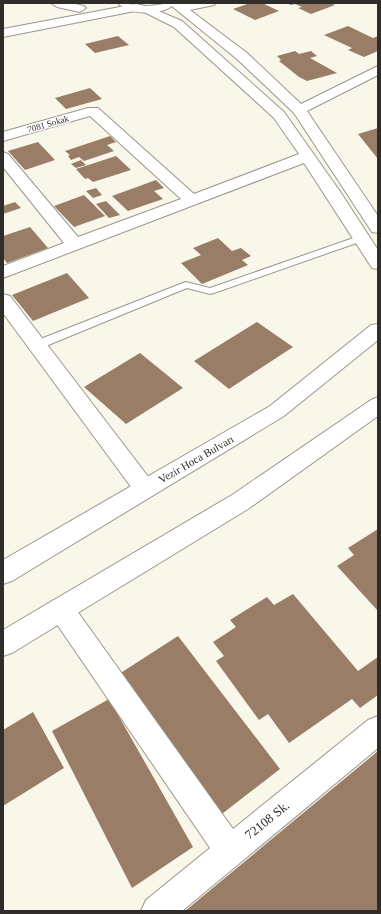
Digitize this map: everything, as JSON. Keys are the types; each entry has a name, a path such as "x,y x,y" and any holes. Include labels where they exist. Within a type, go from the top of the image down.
{"street":[{"path":"57,3 60,5 80,8"},
{"path":"3,24 98,3"},
{"path":"124,3 178,24 280,115 378,264"},
{"path":"3,33 141,9 210,3"},
{"path":"174,5 242,56 299,110 378,228"},
{"path":"299,110 378,70"},
{"name":"7081 Sokak","path":"3,137 93,111 192,200"},
{"path":"3,272 308,156"},
{"path":"3,157 75,245"},
{"path":"3,300 145,489"},
{"name":"Vezir Hoca Bulvarı","path":"3,573 277,411 378,330"},
{"path":"3,644 240,502 378,405"},
{"path":"61,609 230,850"},
{"name":"72108 Sk.","path":"157,911 378,730"}],"lane":[{"path":"37,345 186,285 210,291 362,238"}],"building":[{"path":"250,3 262,3 279,11 255,20 233,9"},
{"path":"286,3 330,3 335,5 311,14 298,8 302,7 295,4 291,5"},
{"path":"348,26 373,38 378,36 378,51 364,57 348,50 352,48 324,35"},
{"path":"118,36 129,45 95,53 85,44"},
{"path":"295,51 299,54 311,51 317,56 310,58 337,73 307,81 299,77 279,61 281,60 277,56"},
{"path":"90,88 102,99 66,109 55,98"},
{"path":"378,128 378,159 358,134"},
{"path":"110,136 116,142 107,145 114,151 84,161 79,157 71,160 68,156 70,155 65,151"},
{"path":"38,142 55,160 25,170 8,151"},
{"path":"116,156 131,170 93,182 88,178 85,179 76,169"},
{"path":"81,160 86,165 76,168 71,164"},
{"path":"156,180 164,188 154,191 163,199 128,211 112,196"},
{"path":"96,188 102,195 93,198 86,191"},
{"path":"84,195 105,216 74,227 54,206"},
{"path":"106,201 120,215 109,218 96,204"},
{"path":"15,202 21,208 3,214 3,206"},
{"path":"30,227 48,248 7,263 3,258 3,236"},
{"path":"218,238 232,251 241,248 251,256 242,260 248,265 202,284 181,263 201,255 193,248"},
{"path":"67,273 89,298 33,321 12,295"},
{"path":"257,322 293,347 229,389 194,361"},
{"path":"140,353 183,388 126,424 84,387"},
{"path":"378,529 378,611 337,566 354,555 348,548"},
{"path":"293,594 358,671 378,657 378,695 360,708 352,699 289,743 268,714 259,720 216,661 224,656 213,642 236,627 230,620 267,597 274,605"},
{"path":"178,636 280,769 218,817 119,674"},
{"path":"109,699 193,847 132,888 52,731"},
{"path":"33,712 64,768 3,806 3,730"},
{"path":"378,751 378,911 185,911"}]}
